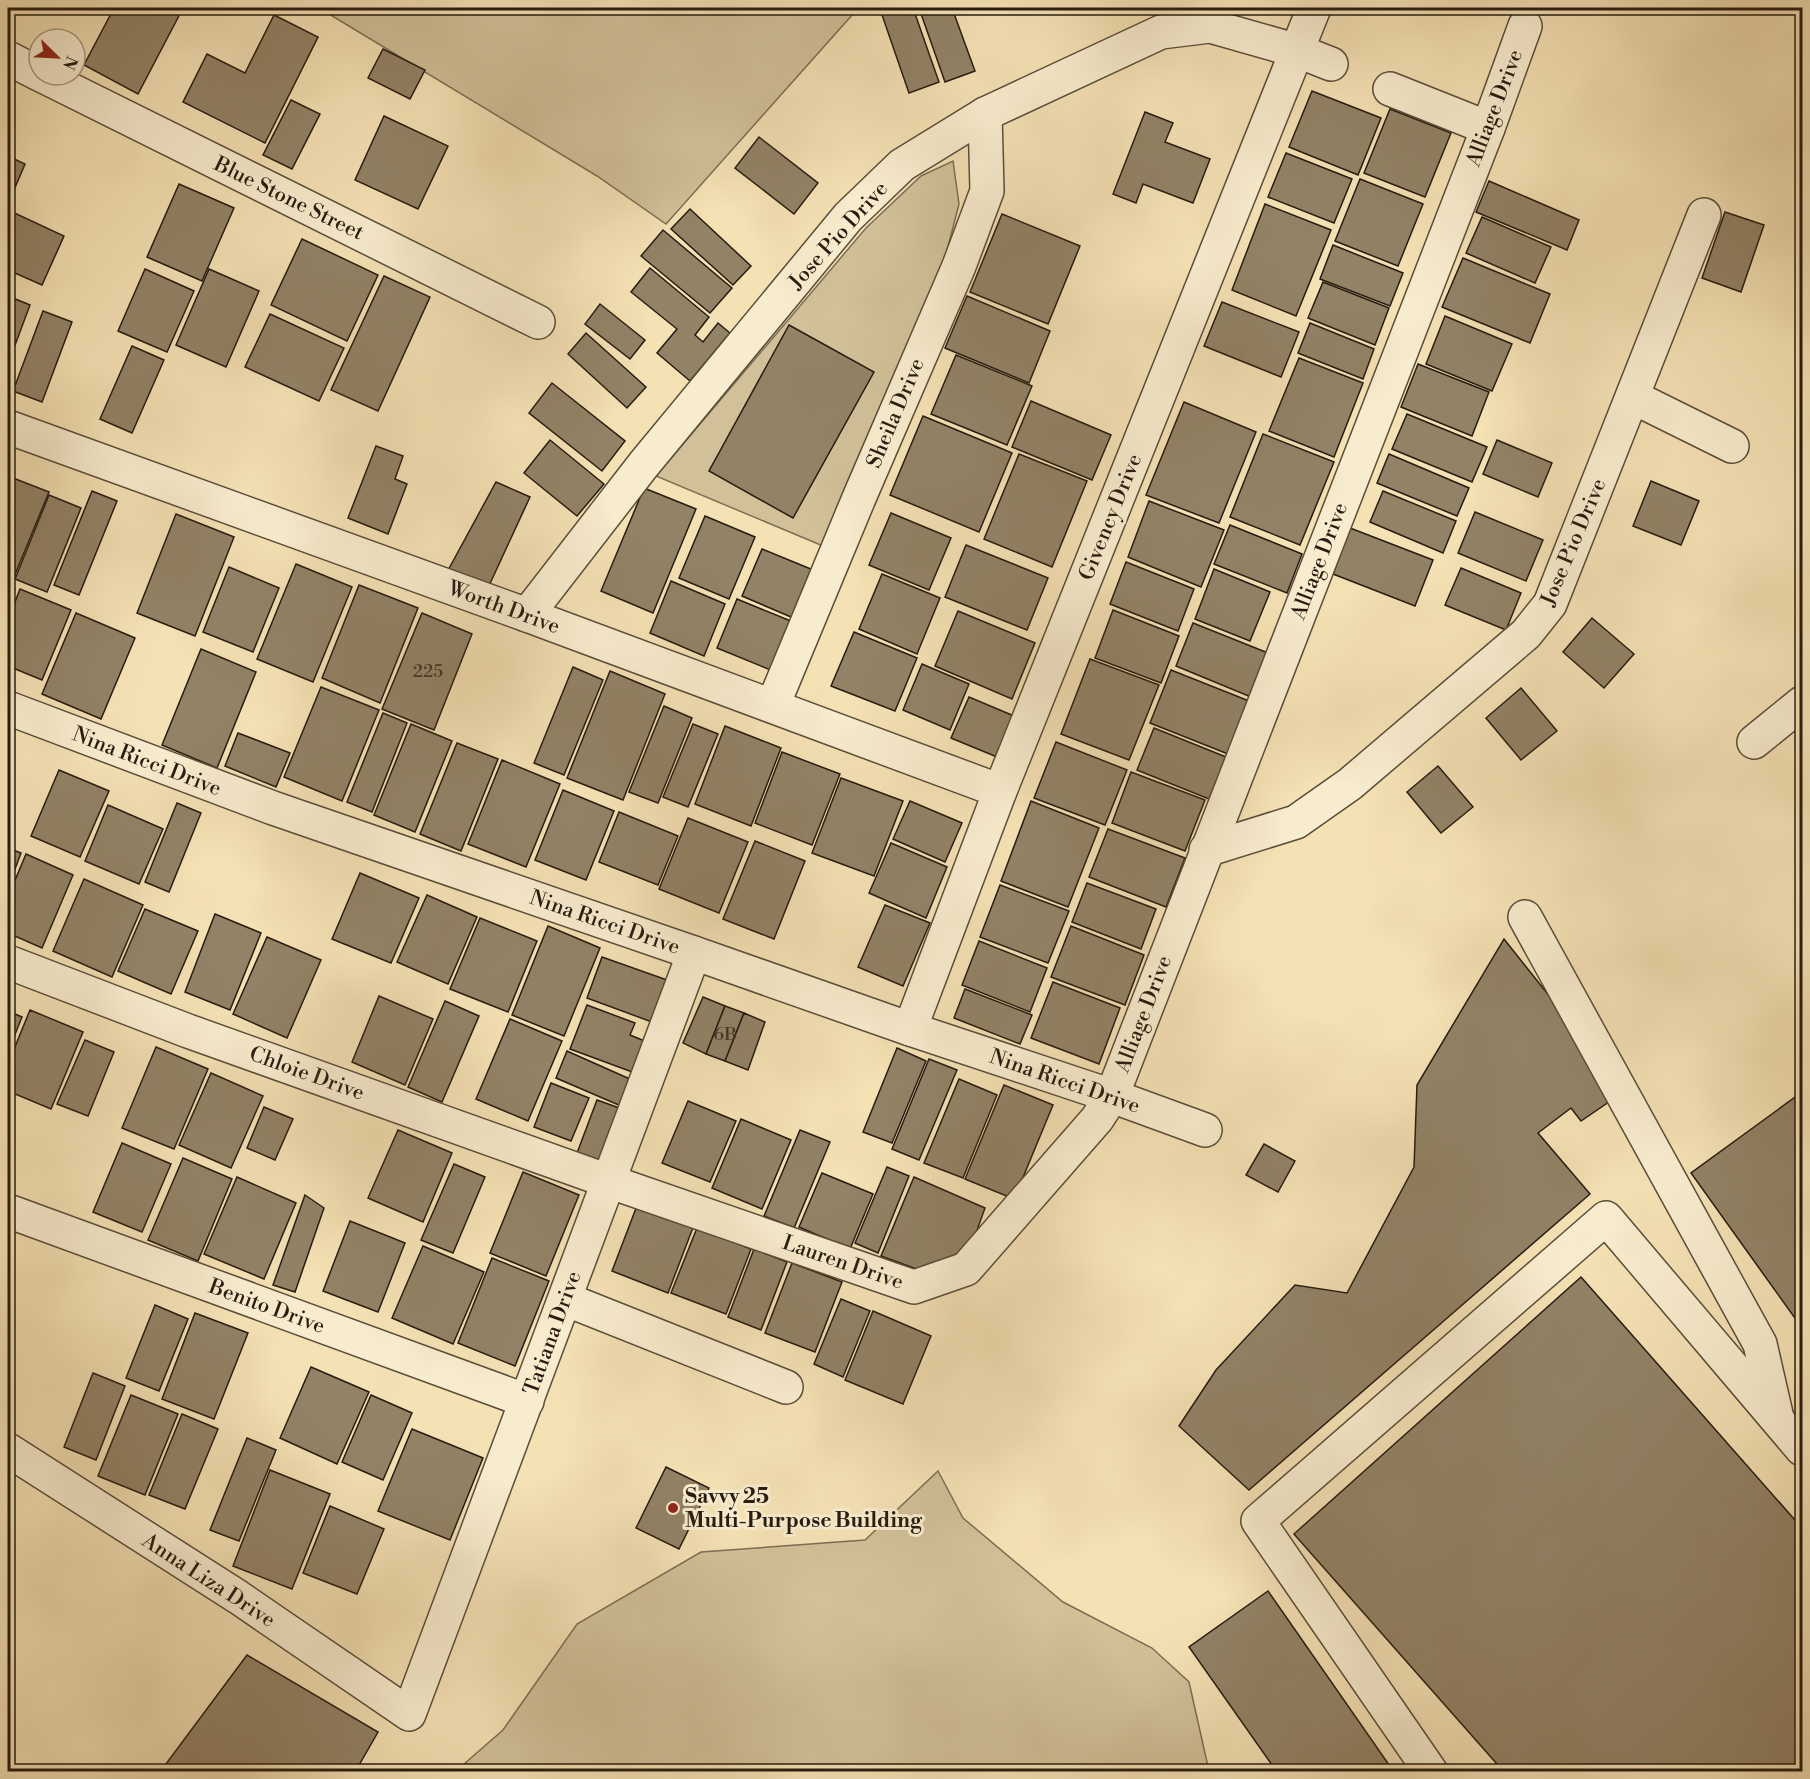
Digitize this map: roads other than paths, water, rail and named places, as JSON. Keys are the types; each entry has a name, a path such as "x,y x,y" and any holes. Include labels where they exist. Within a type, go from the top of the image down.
{"street":[{"name":"Givency Drive","path":"910,1029 1000,790 1314,8"},
{"name":"Jose Pio Drive","path":"527,615 645,464 848,217 902,165 985,114 1161,32 1210,26 1298,51 1331,64"},
{"name":"Alliage Drive","path":"1112,1096 1488,128 1525,26"},
{"name":"Blue Stone Street","path":"8,58 27,68"},
{"name":"Blue Stone Street","path":"64,87 538,322"},
{"path":"1390,89 1488,128"},
{"name":"Sheila Drive","path":"773,705 959,266 987,191 985,114"},
{"name":"Jose Pio Drive","path":"1206,850 1296,822 1350,784 1526,634 1550,604 1704,215"},
{"path":"1633,397 1732,446"},
{"name":"Worth Drive","path":"8,427 773,705 1000,790"},
{"path":"1754,742 1803,703"},
{"name":"Nina Ricci Drive","path":"8,708 273,808 1205,1130"},
{"path":"1525,917 1760,1344 1777,1419"},
{"name":"Tatiana Drive","path":"409,1714 693,953"},
{"name":"Chloie Drive","path":"8,962 199,1035 608,1180"},
{"name":"Lauren Drive","path":"608,1180 914,1287 966,1269 1097,1119 1112,1096"},
{"name":"Benito Drive","path":"8,1211 527,1401"},
{"path":"1431,1772 1258,1521 1606,1218 1803,1449"},
{"path":"565,1299 786,1386"},
{"name":"Anna Liza Drive","path":"8,1450 238,1598 409,1714"}],"place":[{"name":"Savvy 25 Multi-Purpose Building","path":"673,1508"}]}
